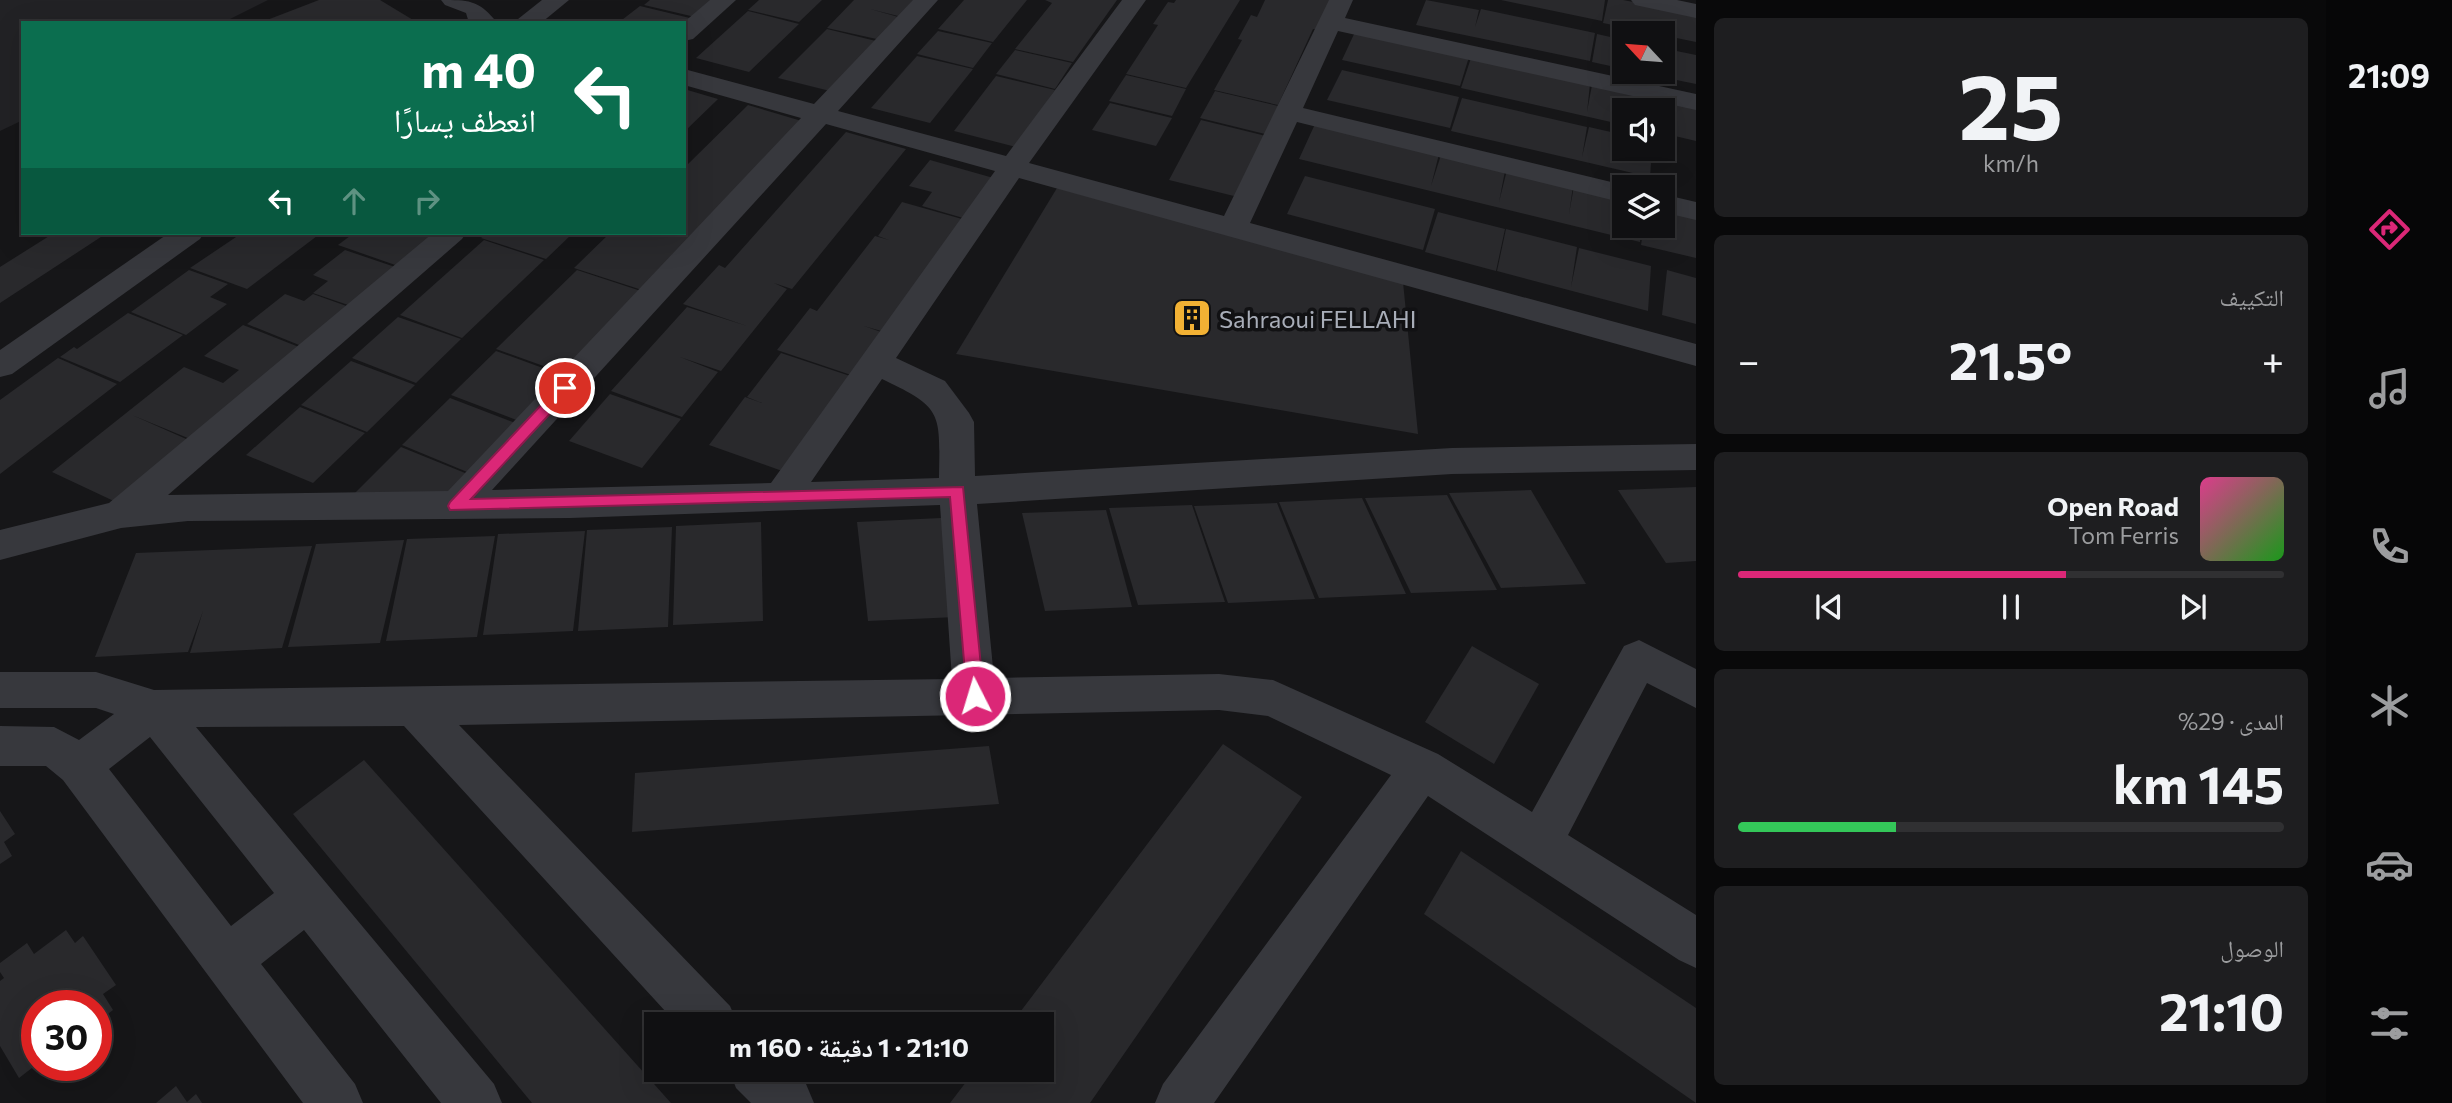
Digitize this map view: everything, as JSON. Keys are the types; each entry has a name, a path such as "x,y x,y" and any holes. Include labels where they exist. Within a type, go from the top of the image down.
{"street":[{"path":"453,0 474,8 485,21"},
{"path":"528,21 557,0"},
{"path":"686,32 724,0"},
{"path":"456,506 926,0"},
{"path":"782,496 1012,167 1135,0"},
{"path":"1643,0 1696,10"},
{"path":"1233,228 1336,11 1696,102"},
{"path":"686,78 1696,355"},
{"path":"1288,112 1612,191"},
{"path":"1675,206 1696,211"},
{"path":"0,366 186,235"},
{"path":"121,514 449,235"},
{"path":"876,362 933,389 957,422 957,491 975,696"},
{"path":"0,545 121,514 188,507 456,506 957,491 1452,461 1696,457"},
{"path":"1540,843 1639,658 1696,690"},
{"path":"0,690 96,690 154,709 414,707 1219,692 1273,698 1422,768 1696,943"},
{"path":"414,707 701,1012"},
{"path":"79,765 154,709"},
{"path":"154,709 475,1103"},
{"path":"0,746 54,747 79,765 336,1103"},
{"path":"1182,1103 1422,768"},
{"path":"227,960 306,898"},
{"path":"767,1082 787,1103"}],"shaded area":[{"path":"0,0 268,0 226,21 21,21 21,121 0,131"}],"building":[{"path":"319,0 380,0 415,21 269,21 267,20"},
{"path":"650,0 714,0 695,17 644,5"},
{"path":"759,0 822,0 799,22 748,10"},
{"path":"854,0 917,0 902,17 870,9 902,18 881,40 827,28"},
{"path":"964,0 1027,0 993,42 938,29"},
{"path":"1045,0 1117,0 1073,62 1015,49 1052,3"},
{"path":"1176,0 1240,0 1186,88 1126,74 1158,25 1153,24 1168,2 1174,3"},
{"path":"1265,0 1330,0 1316,29 1313,29 1278,105 1214,90 1242,40 1238,39 1251,15 1257,17"},
{"path":"1426,0 1479,10 1475,27 1481,9 1595,33 1590,61 1416,25"},
{"path":"1501,0 1605,0 1602,21"},
{"path":"1608,0 1623,0 1696,14 1696,42 1675,38 1675,21 1603,23"},
{"path":"640,6 694,19 686,22 621,21"},
{"path":"748,11 799,24 749,72 696,58"},
{"path":"827,29 880,42 834,92 778,78"},
{"path":"938,31 992,43 973,68 917,54"},
{"path":"1355,32 1469,57 1460,86 1342,60"},
{"path":"1597,34 1612,37 1612,66 1592,62"},
{"path":"1015,50 1072,63 1055,89 996,74"},
{"path":"1675,51 1696,55 1696,84 1675,80"},
{"path":"917,56 973,69 930,123 871,108"},
{"path":"1471,58 1590,84 1587,112 1592,85 1650,98 1612,98 1612,122 1461,88"},
{"path":"1342,70 1459,97 1450,128 1327,100"},
{"path":"1126,75 1186,89 1172,116 1109,101"},
{"path":"996,76 1055,90 1016,147 954,131"},
{"path":"686,90 718,99 686,130"},
{"path":"1215,91 1278,106 1265,134 1200,118"},
{"path":"1462,98 1587,127 1582,157 1589,127 1612,132 1612,161 1651,161 1650,175 1641,175 1451,131"},
{"path":"1110,103 1172,118 1156,146 1092,130"},
{"path":"1675,103 1696,108 1696,141 1675,136"},
{"path":"748,105 805,122 642,290 574,268 608,235 686,235 686,166"},
{"path":"1201,120 1266,136 1238,197 1169,180"},
{"path":"1315,124 1439,154 1431,186 1441,155 1505,171 1499,202 1507,170 1573,186 1569,214 1574,186 1612,195 1612,235 1299,159"},
{"path":"846,132 906,149 792,289 774,283 787,289 721,371 680,357 718,372 682,417 611,391 687,307 747,326 683,304 719,265 725,268"},
{"path":"930,160 997,179 970,220 922,206 932,192 909,186"},
{"path":"1305,176 1435,209 1423,250 1287,214"},
{"name":"Sahraoui FELLAHI","path":"1057,188 1403,282 1418,434 956,354"},
{"path":"902,202 969,221 888,333 864,326 884,333 854,376 777,350 810,308 817,311 875,236 889,240 878,236"},
{"path":"1438,212 1505,229 1496,271 1425,252"},
{"path":"1675,212 1696,217 1696,258 1641,245 1642,238 1675,238"},
{"path":"1506,229 1577,247 1571,287 1579,248 1651,266 1648,311 1497,271"},
{"path":"51,235 104,235 0,303 0,267"},
{"path":"239,235 318,235 247,289 190,268"},
{"path":"351,235 440,235 401,267 338,245"},
{"path":"485,235 571,235 546,259 481,238"},
{"path":"1624,238 1640,238 1640,242"},
{"path":"484,240 544,260 462,338 400,315"},
{"path":"345,250 401,269 354,307 313,293 328,281 313,275"},
{"path":"189,270 228,284 210,297 227,304 186,335 131,312"},
{"path":"577,270 641,291 563,373 496,349"},
{"path":"1667,270 1696,278 1696,324 1662,315"},
{"path":"285,294 304,301 313,294 352,308 304,347 247,324"},
{"path":"128,313 183,335 120,382 60,357 74,347 77,349"},
{"path":"398,317 461,339 416,383 352,358"},
{"path":"243,325 304,349 195,441 132,415 193,442 118,503 52,472 184,367 223,383 239,370 204,356"},
{"path":"496,351 562,375 519,421 451,395"},
{"path":"781,353 853,377 785,472 709,445 745,397 762,403 747,397"},
{"path":"58,358 117,384 0,474 0,400"},
{"path":"351,361 415,385 367,432 301,405"},
{"path":"610,394 681,419 642,468 569,441"},
{"path":"450,398 518,424 472,474 402,445"},
{"path":"300,407 365,433 313,483 246,455"},
{"path":"401,447 470,475 451,498 350,498"},
{"path":"1696,487 1696,561 1666,563 1618,490"},
{"path":"1531,490 1586,584 1501,588 1449,493"},
{"path":"1447,495 1497,590 1411,593 1365,498"},
{"path":"1362,498 1406,594 1319,598 1279,502"},
{"path":"1277,503 1315,599 1228,603 1194,506"},
{"path":"1192,505 1225,602 1138,605 1109,508"},
{"path":"1106,510 1132,607 1045,611 1022,513"},
{"path":"941,518 956,617 868,621 857,522"},
{"path":"761,522 763,621 673,625 676,526"},
{"path":"672,527 668,627 578,631 587,530"},
{"path":"585,531 573,631 483,635 498,534"},
{"path":"495,536 477,637 386,641 407,539"},
{"path":"404,540 380,643 288,647 316,544"},
{"path":"312,546 282,648 190,653 203,611 188,652 95,657 136,553"},
{"path":"1472,646 1539,684 1494,764 1425,722"},
{"path":"1223,744 1302,797 1090,1103 950,1103 966,1082 1054,1082 1054,1012 1020,1012"},
{"path":"989,746 999,804 632,832 635,773"},
{"path":"364,760 644,1073 644,1082 652,1082 671,1103 532,1103 293,814"},
{"path":"0,811 15,834 4,842 12,856 0,864"},
{"path":"1461,851 1696,1008 1696,1103 1424,914"},
{"path":"66,930 75,943 83,936 116,985 109,990 21,990 19,1078 0,1046 0,981 4,978 0,972 0,963 27,943 34,954"},
{"path":"176,1086 187,1102 196,1094 202,1103 156,1103"}],"place":[{"name":"Sahraoui FELLAHI","path":"1192,318"}],"route":[{"path":"565,388 456,506 957,491 975,696"}]}
